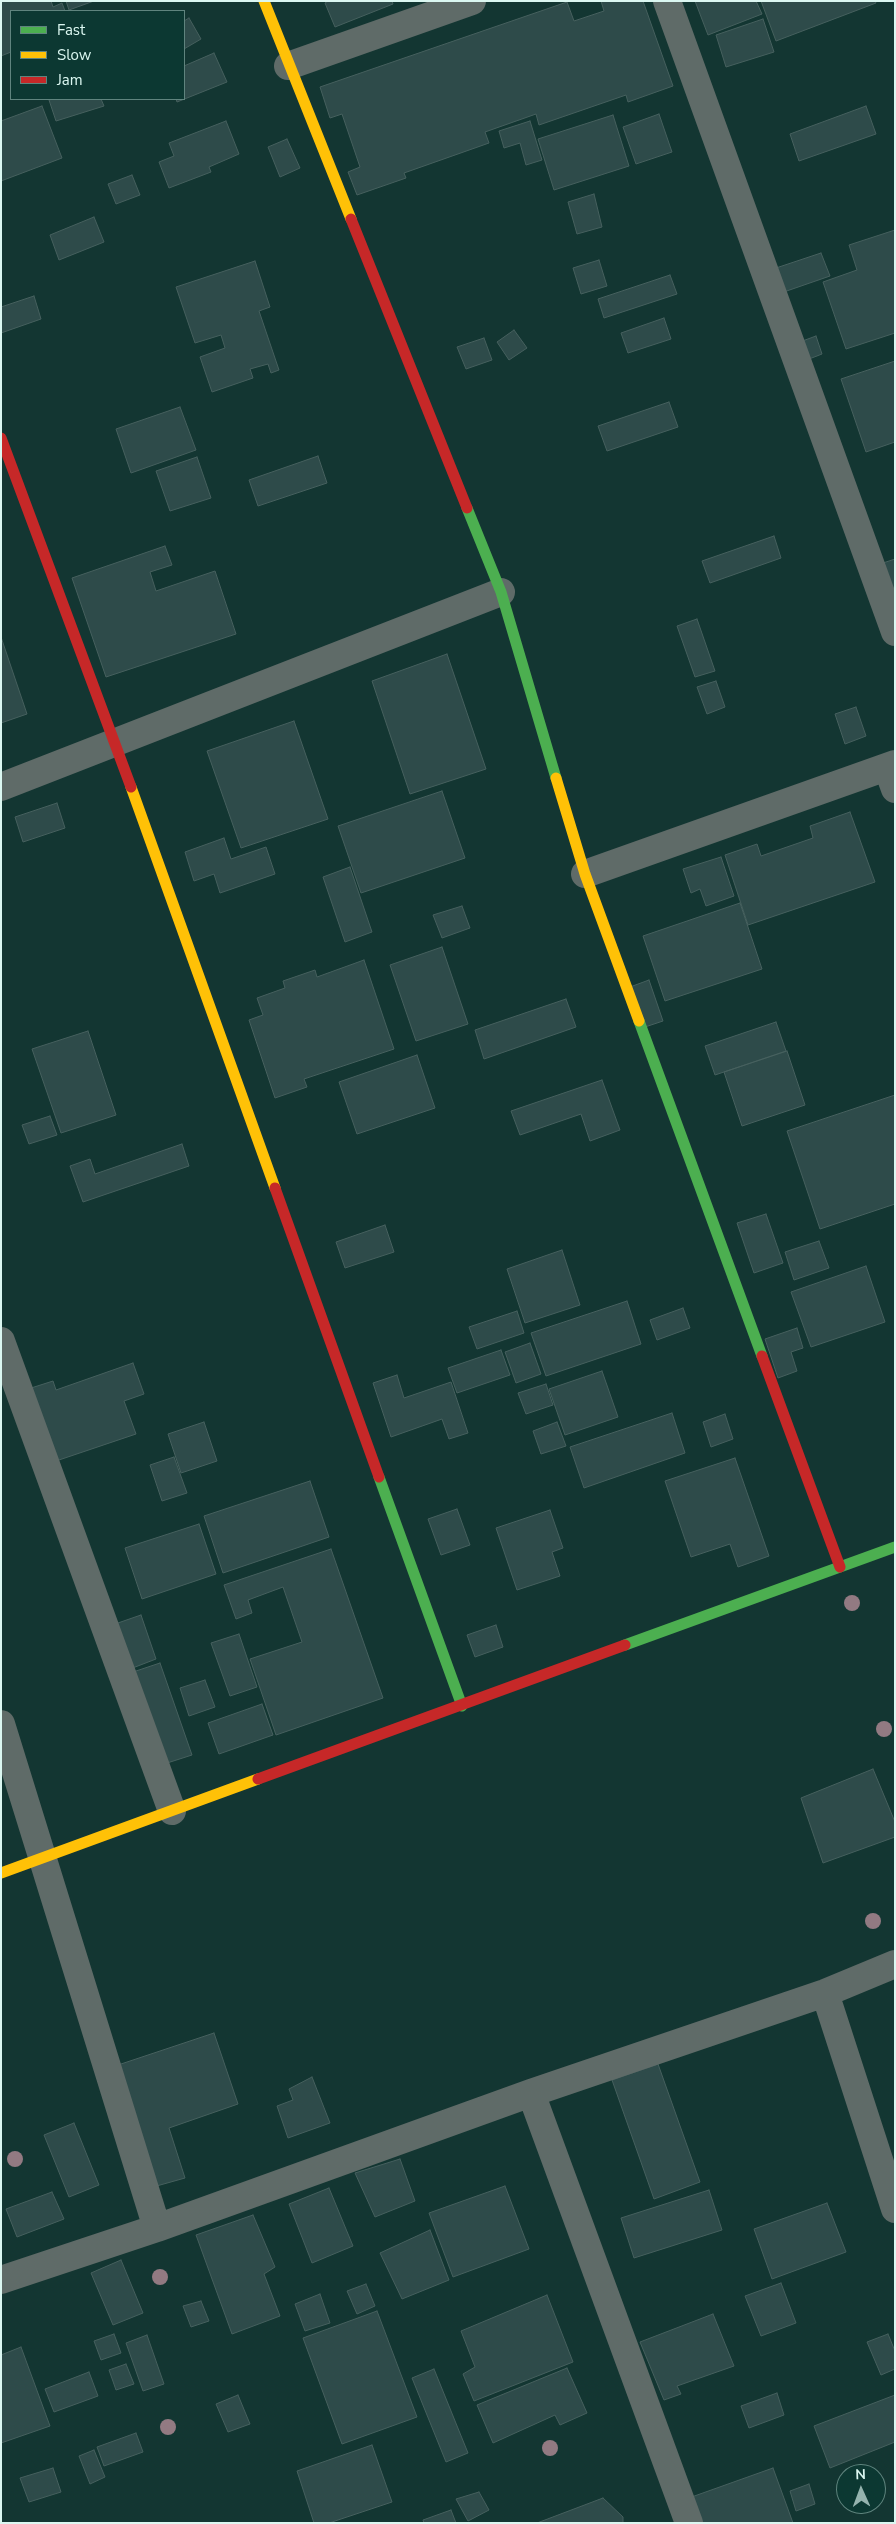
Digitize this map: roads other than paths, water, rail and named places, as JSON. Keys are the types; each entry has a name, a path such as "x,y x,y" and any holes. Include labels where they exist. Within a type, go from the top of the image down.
{"street":[{"path":"264,1 288,66 501,592 585,874 840,1567"},
{"path":"288,66 472,1"},
{"path":"667,1 895,632"},
{"path":"1,438 114,741 462,1706"},
{"path":"1,787 114,741 501,592"},
{"path":"585,874 892,773"},
{"path":"1,1340 172,1811"},
{"path":"1,1873 895,1547"},
{"path":"1,1724 157,2228"},
{"path":"1,2280 157,2228 531,2093 825,1993 895,1964"},
{"path":"825,1993 895,2209"},
{"path":"531,2093 689,2523"}]}
